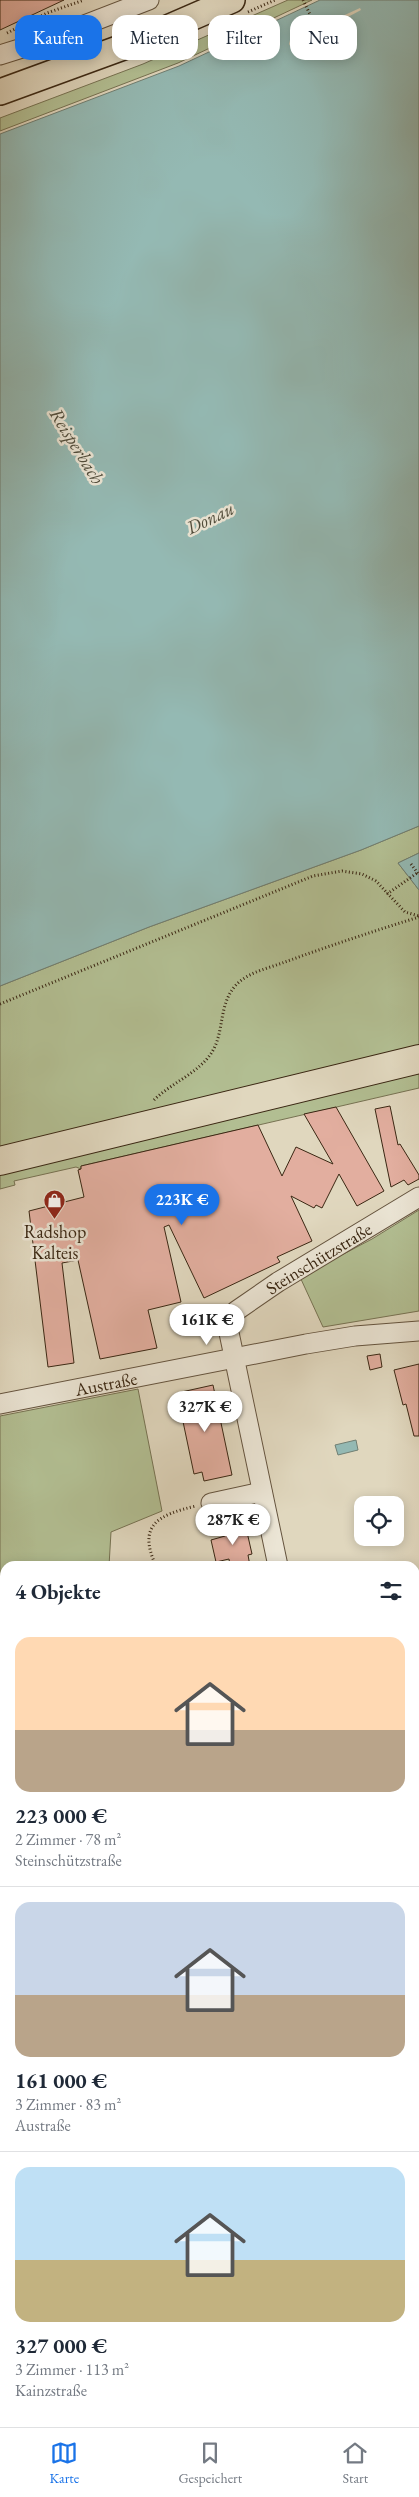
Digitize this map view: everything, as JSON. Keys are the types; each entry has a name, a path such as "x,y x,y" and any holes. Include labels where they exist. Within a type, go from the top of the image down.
{"highway":[{"path":"0,1161 419,1059"}],"main road":[{"path":"0,92 126,46 232,0"}],"street":[{"path":"0,55 149,0"},
{"name":"Steinschützstraße","path":"277,1561 228,1328 236,1311 297,1270 419,1198"},
{"name":"Austraße","path":"0,1404 355,1336 419,1331"},
{"path":"211,1503 262,1492"}],"path":[{"path":"0,36 47,13 84,0"},
{"path":"303,0 310,15"},
{"path":"387,894 418,874 411,864"},
{"path":"0,1004 313,876 342,871 362,874 376,881 405,912 419,916"},
{"path":"149,1105 166,1088 200,1066 212,1052 217,1040 227,999 236,984 251,975 341,941 419,916"},
{"path":"154,1561 148,1549 148,1540 150,1529 157,1520 180,1510 211,1503"}],"green space":[{"path":"288,0 312,0 280,15 254,15"},
{"path":"208,35 208,49 198,54 198,40"},
{"path":"152,60 184,60 0,131 0,118"},
{"path":"419,826 419,853 398,863 419,890 419,1048 0,1149 0,986 149,927 361,850"},
{"path":"419,1070 419,1088 81,1166 81,1169 76,1167 14,1181 15,1185 0,1189 0,1173"},
{"path":"419,1210 419,1311 323,1327 300,1277 372,1239"},
{"path":"138,1389 162,1511 111,1532 109,1561 0,1561 0,1416"}],"water":[{"path":"320,0 419,0 419,826 361,850 149,927 0,986 0,134 192,60 198,60 198,57 208,52 208,60 280,60 280,19"},
{"path":"419,853 419,890 398,863"},
{"path":"356,1440 358,1450 338,1455 335,1445"}],"pier":[{"path":"360,8 361,10 352,15 345,15"}],"building":[{"path":"0,0 64,0 32,15 15,15 15,23 0,30"},
{"path":"390,1106 398,1145 400,1144 419,1175 419,1179 408,1185 404,1180 391,1187 375,1109"},
{"path":"336,1107 384,1191 357,1206 339,1174 322,1208 316,1205 314,1208 291,1196 312,1241 277,1257 280,1262 204,1298 169,1225 164,1227 181,1302 148,1310 157,1348 100,1359 78,1260 62,1263 74,1363 48,1367 29,1211 84,1197 78,1170 81,1169 81,1166 258,1125 282,1176 296,1147 333,1164 304,1114"},
{"path":"380,1354 382,1367 370,1370 367,1356"},
{"path":"419,1364 419,1436 414,1436 406,1404 403,1405 394,1370"},
{"path":"213,1385 232,1475 204,1481 202,1472 194,1474 177,1393"},
{"path":"240,1521 243,1533 247,1532 252,1554 248,1555 249,1561 229,1561 229,1559 216,1561 211,1540 225,1536 223,1525"}],"place":[{"name":"Radshop Kalteis","path":"55,1220"}],"water label":[{"name":"Reisperbach","path":"77,446"},
{"name":"Donau","path":"210,518"}]}
